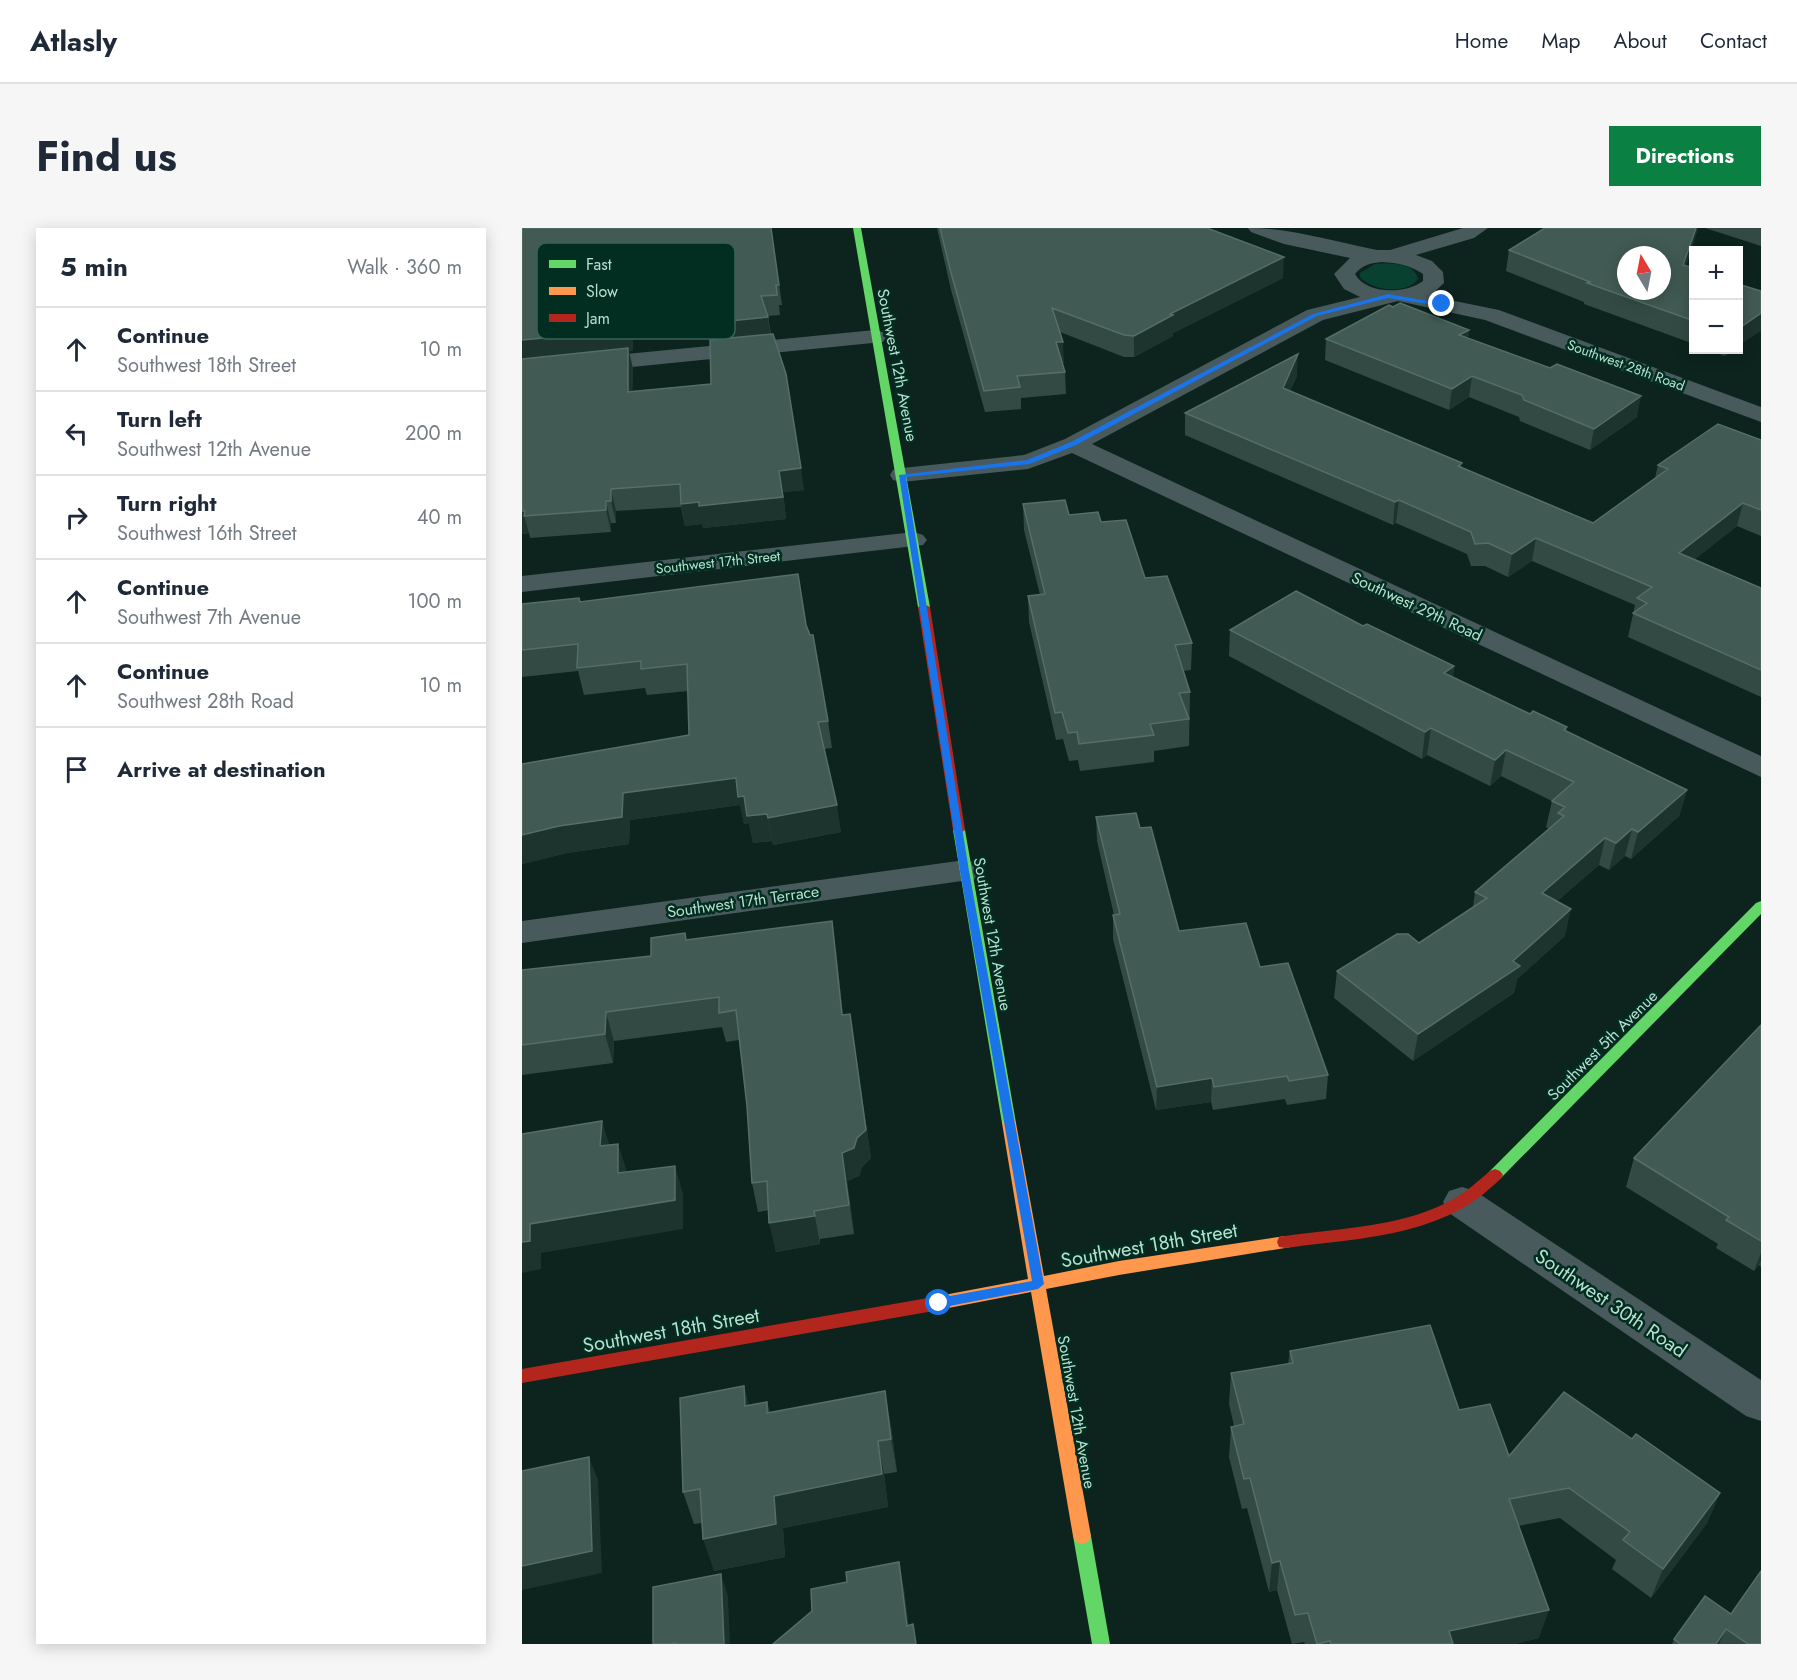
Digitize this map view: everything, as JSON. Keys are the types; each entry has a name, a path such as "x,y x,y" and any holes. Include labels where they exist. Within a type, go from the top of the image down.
{"main road":[{"name":"Southwest 12th Avenue","path":"857,228 874,337 914,540 965,871 1101,1644"},
{"name":"Southwest 5th Avenue","path":"1462,1202 1502,1169 1761,906"},
{"name":"Southwest 18th Street","path":"522,1376 1119,1268 1404,1223 1434,1215 1462,1202"}],"street":[{"path":"1258,228 1291,240 1384,257"},
{"path":"1315,315 1318,306 1334,294 1355,262 1384,257 1473,231"},
{"path":"902,475 1028,462 1074,444 1315,315 1429,288 1434,275 1473,231"},
{"path":"1291,240 1345,277"},
{"name":"Southwest 28th Road","path":"1384,257 1410,260 1483,307 1491,315"},
{"name":"Southwest 28th Road","path":"1345,277 1362,291 1491,315 1761,415"},
{"path":"522,371 874,337"},
{"name":"Southwest 29th Road","path":"1074,444 1761,768"},
{"name":"Southwest 17th Street","path":"522,584 914,540"},
{"name":"Southwest 17th Terrace","path":"522,932 965,871"},
{"name":"Southwest 30th Road","path":"1462,1202 1761,1403"}],"green space":[{"path":"1375,264 1394,264 1412,269 1418,279 1413,284 1398,289 1380,288 1365,282 1360,277 1360,273"}],"building":[{"path":"522,228 771,228 779,285 776,285 777,295 761,296 768,317 735,320 735,243 537,243 537,339 522,340"},
{"path":"940,228 1207,228 1284,257 1170,314 1173,315 1134,336 1124,335 1052,308 1063,342 1056,342 1065,372 1017,376 1020,387 984,391"},
{"path":"1545,228 1696,228 1683,265 1689,267 1689,319 1635,300 1671,300 1671,246 1617,246 1617,294 1587,283 1590,282 1509,250"},
{"path":"1743,286 1761,291 1761,313 1743,326"},
{"path":"1400,303 1469,330 1459,335 1550,368 1557,364 1641,396 1594,429 1524,400 1522,395 1472,376 1452,389 1326,339 1389,305 1393,307"},
{"path":"773,334 786,374 801,468 779,471 783,497 699,506 699,502 681,504 680,484 611,489 611,501 606,501 606,510 524,516 525,511 522,511 522,359 628,348 628,392 711,384 710,340"},
{"path":"1298,354 1283,388 1462,463 1458,466 1593,523 1668,469 1658,465 1718,424 1761,440 1761,510 1743,503 1679,553 1761,588 1761,670 1633,613 1647,603 1637,598 1652,587 1536,538 1512,554 1488,543 1475,544 1471,532 1399,500 1395,502 1185,413"},
{"path":"1065,500 1069,515 1098,512 1101,522 1126,520 1145,578 1167,576 1192,643 1175,645 1190,692 1179,693 1189,719 1150,724 1154,735 1079,744 1077,732 1068,733 1062,712 1055,713 1028,596 1045,594 1023,504"},
{"path":"798,574 806,625 810,635 813,635 828,721 818,722 837,805 768,818 767,814 747,816 744,796 738,797 736,778 623,793 622,817 559,826 522,835 522,764 689,735 687,664 641,669 641,661 577,668 578,644 522,650 522,604 579,598 580,602"},
{"path":"1296,591 1363,626 1367,624 1454,666 1444,673 1530,714 1533,711 1567,727 1564,730 1687,790 1638,832 1632,829 1616,843 1605,838 1542,893 1571,909 1513,961 1520,966 1418,1034 1337,971 1397,934 1408,934 1419,943 1487,898 1475,892 1564,816 1558,813 1565,807 1552,801 1574,782 1506,750 1495,760 1431,728 1425,732 1230,630"},
{"path":"1136,813 1140,828 1151,827 1179,931 1246,923 1260,967 1288,963 1328,1075 1289,1081 1287,1076 1214,1087 1212,1078 1157,1087 1113,915 1120,914 1096,817"},
{"path":"832,921 842,1015 850,1014 866,1130 857,1138 854,1148 842,1153 849,1205 814,1211 815,1216 769,1223 767,1181 752,1183 747,1106 736,1010 719,1013 719,997 606,1012 605,1034 522,1045 522,970 651,956 651,938 685,933 686,940"},
{"path":"1761,1025 1761,1241 1726,1220 1729,1217 1634,1158"},
{"path":"602,1121 600,1146 618,1144 618,1173 675,1166 675,1200 530,1224 530,1241 522,1242 522,1134"},
{"path":"1430,1325 1459,1410 1490,1404 1509,1456 1564,1392 1632,1439 1636,1434 1720,1493 1663,1569 1623,1540 1630,1532 1569,1488 1509,1499 1549,1610 1449,1631 1453,1644 1331,1644 1330,1641 1317,1644 1308,1613 1295,1615 1280,1561 1272,1563 1250,1478 1244,1479 1231,1427 1244,1424 1231,1373 1293,1363 1290,1351"},
{"path":"744,1386 745,1406 767,1402 767,1413 885,1391 891,1439 878,1441 882,1474 774,1496 776,1524 703,1539 700,1489 683,1492 680,1398"},
{"path":"589,1457 592,1551 522,1566 522,1471"},
{"path":"899,1562 907,1626 913,1624 916,1644 773,1644 812,1611 811,1589 847,1582 846,1572"},
{"path":"1761,1571 1761,1644 1748,1644 1726,1629 1716,1644 1680,1644 1674,1639 1705,1596 1731,1614"},
{"path":"721,1574 724,1644 653,1644 653,1587"}],"traffic: fast":[{"path":"857,228 924,607"},
{"path":"959,830 1009,1123"},
{"path":"1495,1175 1761,906"},
{"path":"1082,1536 1101,1644"}],"traffic: slow":[{"path":"1009,1123 1082,1536"},
{"path":"928,1305 1119,1268 1285,1242"}],"traffic: jam":[{"path":"924,607 959,830"},
{"path":"1285,1242 1374,1230 1418,1220 1459,1203 1495,1175"},
{"path":"522,1376 928,1305"}],"route":[{"path":"939,1303 1038,1284 965,871 902,475 1028,462 1074,444 1315,315 1388,296 1401,296 1442,304"}]}
